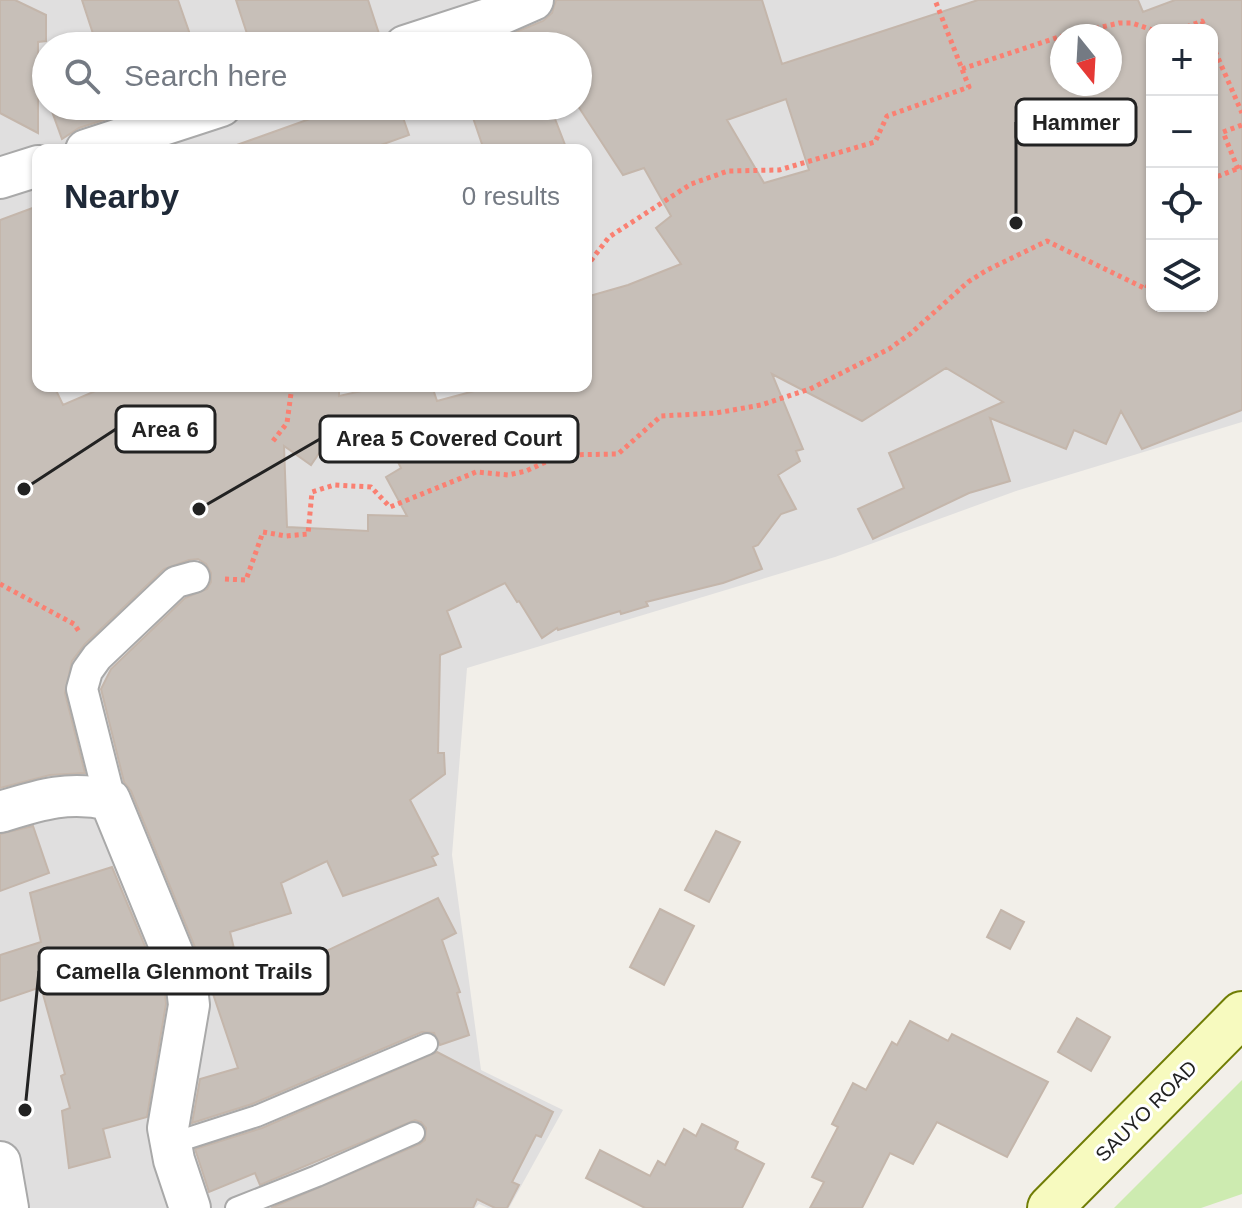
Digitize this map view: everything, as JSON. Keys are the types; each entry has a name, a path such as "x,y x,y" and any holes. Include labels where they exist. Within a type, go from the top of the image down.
{"main road":[{"name":"SAUYO ROAD","path":"1050,1208 1242,1014"}],"street":[{"path":"448,32 533,0"},
{"path":"104,144 178,120"},
{"path":"0,178 32,168"},
{"path":"190,1208 168,1128 189,1005 187,988 110,800 82,689 87,671 97,657 176,582 194,577"},
{"path":"0,812 57,796 86,794 110,800"},
{"path":"0,1162 8,1208"}],"lane":[{"path":"170,1144 257,1116 427,1044"},
{"path":"236,1208 414,1133"}],"path":[{"path":"592,259 609,237 691,184 728,171 779,170 875,142 887,116 969,87 935,0"},
{"path":"1115,24 1132,23 1146,28"},
{"path":"962,69 1050,40"},
{"path":"1218,58 1242,113"},
{"path":"1218,176 1240,168 1223,132 1242,125"},
{"path":"194,577 246,580 263,532 286,536 308,534 312,492 334,485 371,487 390,507 476,472 508,475 526,471 561,455 618,454 661,416 716,413 761,405 810,389 889,349 968,282 1047,241 1146,289"},
{"path":"273,441 287,423 291,392"},
{"path":"0,584 74,624 97,657"}],"shaded area":[{"path":"0,0 1242,0 1242,422 1016,491 835,557 467,668 452,855 481,1070 563,1110 509,1208 488,1208 479,1204 475,1208 0,1208"}],"green space":[{"path":"1242,1080 1242,1194 1201,1208 1114,1208"}],"building":[{"path":"0,0 15,0 46,15 46,32 32,32 32,120 38,120 38,133 0,113"},
{"path":"82,0 178,0 189,32 92,32"},
{"path":"236,0 368,0 378,32 246,32"},
{"path":"556,0 762,0 782,64 978,0 1138,0 1143,12 1175,0 1242,0 1242,410 1142,449 1121,411 1106,444 1074,430 1066,449 990,418 1010,481 969,493 873,539 858,509 904,488 889,453 1003,402 946,368 862,421 772,374 803,449 796,451 800,461 778,475 796,509 781,514 758,545 753,547 762,569 723,583 646,602 648,606 621,614 620,611 557,628 542,638 505,583 447,611 461,647 440,655 438,753 444,753 445,774 410,800 438,854 432,857 436,865 343,896 327,861 281,883 291,913 230,932 244,990 438,898 456,933 442,940 460,992 457,993 469,1035 440,1045 434,1033 422,1032 252,1104 192,1123 200,1079 238,1068 208,979 131,791 124,782 101,689 111,669 185,598 207,589 211,573 206,564 198,559 164,569 85,644 72,661 65,693 85,773 50,775 0,788 0,220 32,208 32,392 57,392 63,405 93,392 339,392 339,396 357,392 434,392 437,401 471,392 592,392 592,295 681,264 656,228 671,216 644,168 623,175 587,120 592,120 592,32 516,32 543,21 552,13","holes":["786,99 809,170 764,183 727,120","377,420 401,468 386,477 407,516 368,515 368,531 287,527 284,446 311,465 337,427"]},
{"path":"55,120 104,120 79,128 62,139"},
{"path":"307,120 404,120 409,135 384,144 240,144"},
{"path":"474,120 555,120 565,144 482,144"},
{"path":"33,826 49,873 0,891 0,834"},
{"path":"716,831 740,842 709,902 685,890"},
{"path":"112,867 165,994 166,1004 147,1117 103,1129 110,1157 69,1168 62,1111 70,1108 61,1076 65,1074 41,987 0,1001 0,955 41,942 30,893"},
{"path":"660,909 694,926 664,985 630,967"},
{"path":"1001,910 1024,922 1010,949 987,937"},
{"path":"1077,1018 1110,1037 1091,1071 1058,1052"},
{"path":"910,1021 948,1041 952,1034 1048,1082 1007,1157 937,1122 913,1164 890,1153 862,1208 810,1208 824,1182 812,1177 838,1127 832,1124 853,1083 866,1090 892,1042 897,1045"},
{"path":"437,1052 553,1112 541,1137 536,1135 512,1182 519,1185 507,1208 495,1208 477,1199 473,1208 271,1208 420,1144 425,1140 426,1128 415,1120 260,1185 255,1173 209,1192 195,1149 262,1128"},
{"path":"702,1124 738,1142 735,1149 764,1164 742,1208 645,1208 586,1178 600,1150 650,1176 658,1161 665,1165 684,1129 696,1136"}],"place":[{"name":"Hammer","path":"1016,223"},
{"name":"Area 6","path":"24,489"},
{"name":"Area 5 Covered Court","path":"199,509"},
{"name":"Camella Glenmont Trails","path":"25,1110"}]}
